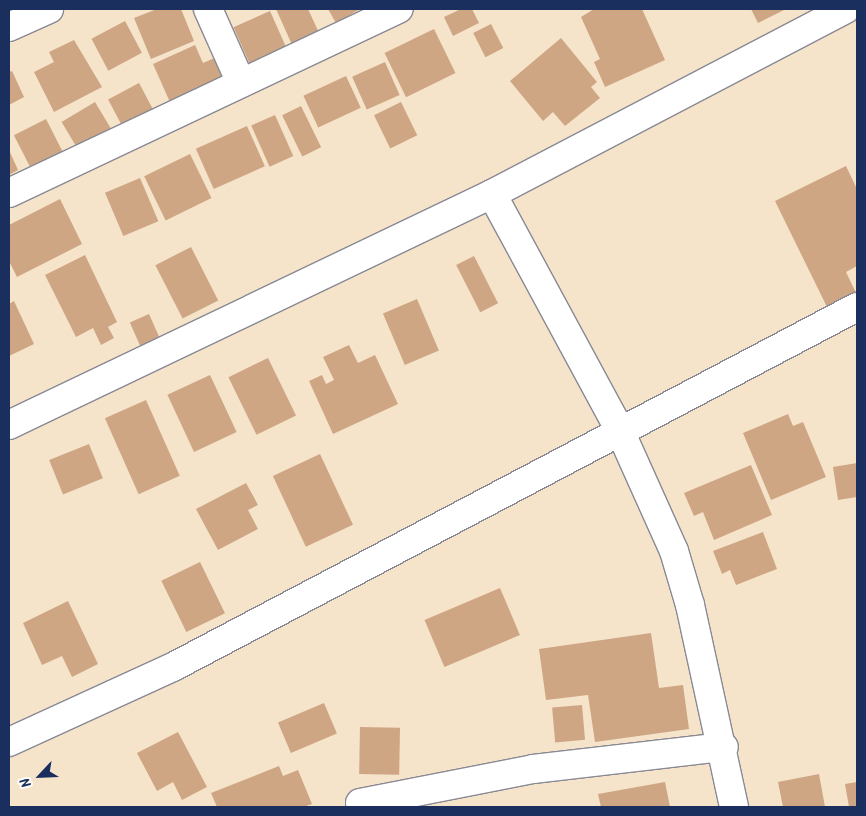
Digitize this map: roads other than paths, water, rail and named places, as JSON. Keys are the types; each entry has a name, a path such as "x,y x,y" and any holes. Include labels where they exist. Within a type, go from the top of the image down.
{"street":[{"path":"9,27 49,9"},
{"path":"208,9 241,83"},
{"path":"9,193 399,9"},
{"path":"9,425 492,194 846,9"},
{"path":"492,194 621,433 674,551 690,605 724,747 734,807"},
{"path":"9,742 174,667 857,307"},
{"path":"360,803 533,769 724,747"}]}
